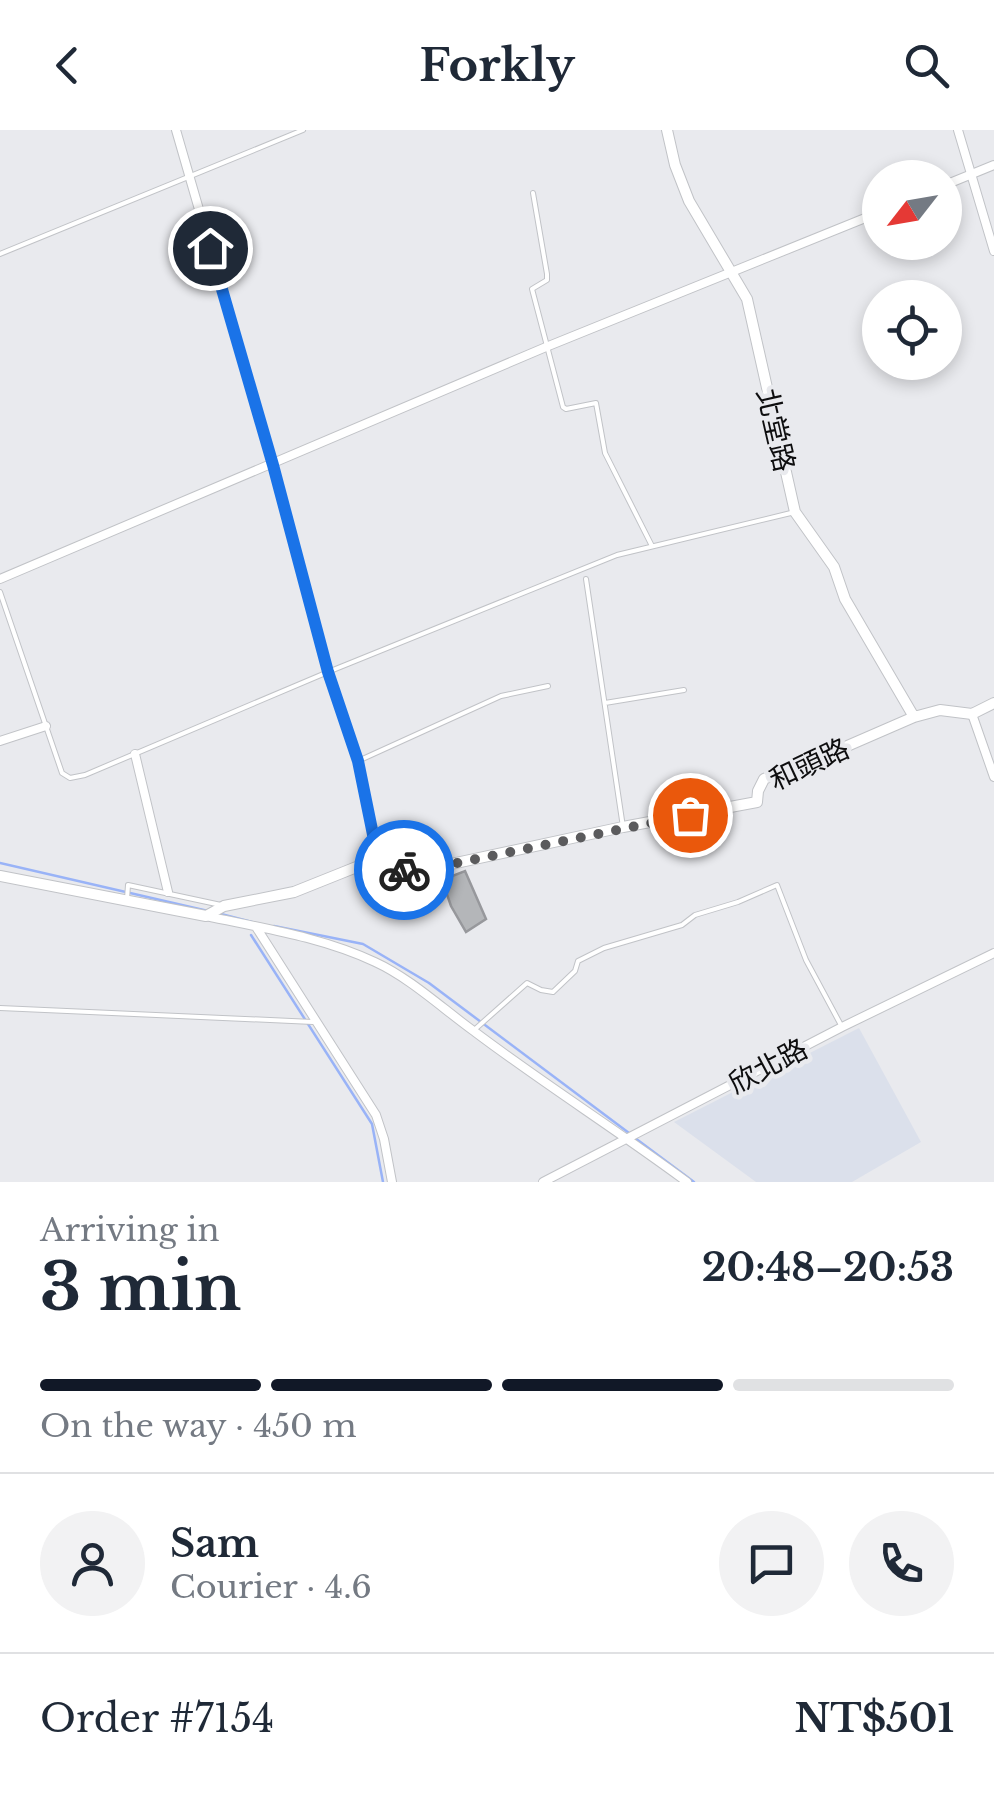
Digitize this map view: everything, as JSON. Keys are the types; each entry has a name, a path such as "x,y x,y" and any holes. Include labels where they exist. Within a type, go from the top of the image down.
{"street":[{"path":"176,130 328,672 358,761 379,864"},
{"name":"北堂路","path":"668,130 674,165 689,202 746,299 796,512 834,567 845,599 914,718"},
{"path":"958,130 994,250"},
{"path":"962,179 994,165"},
{"path":"0,580 546,347 862,219"},
{"name":"和頭路","path":"0,876 206,916 224,906 294,892 364,864 428,869 757,802 764,779 914,718 940,710 972,714 994,704"},
{"path":"972,714 994,777"},
{"path":"0,741 46,726"},
{"path":"135,754 168,892"},
{"path":"206,916 337,947 378,963 687,1182"},
{"path":"256,927 376,1115 392,1182"},
{"name":"欣北路","path":"543,1182 842,1027 994,954"}],"lane":[{"path":"0,254 303,130"},
{"path":"533,193 547,280 532,290 563,407 566,410 596,403 605,453 652,546"},
{"path":"0,592 62,774 70,778 86,775 602,562 652,546 796,512"},
{"path":"586,579 623,828"},
{"path":"358,761 501,696 548,686"},
{"path":"605,703 684,690"},
{"name":"和頭路","path":"127,900 128,885 224,906"},
{"path":"473,1031 527,983 554,992 575,971 578,961 604,948 682,924 695,915 777,886 806,960 842,1027"},
{"path":"0,1008 317,1022"}],"shaded area":[{"path":"859,1028 921,1142 852,1182 756,1182 674,1122"}],"building":[{"path":"465,871 486,919 466,932 442,880"}],"waterway":[{"path":"0,863 208,911"},
{"path":"221,914 252,922"},
{"path":"274,926 363,944 429,983 629,1133"},
{"path":"251,935 372,1124 383,1182"},
{"path":"635,1138 694,1182"}],"way so far":[{"path":"404,870 428,869 690,815"}],"route":[{"path":"210,248 328,672 358,761 379,864 404,870"}]}
